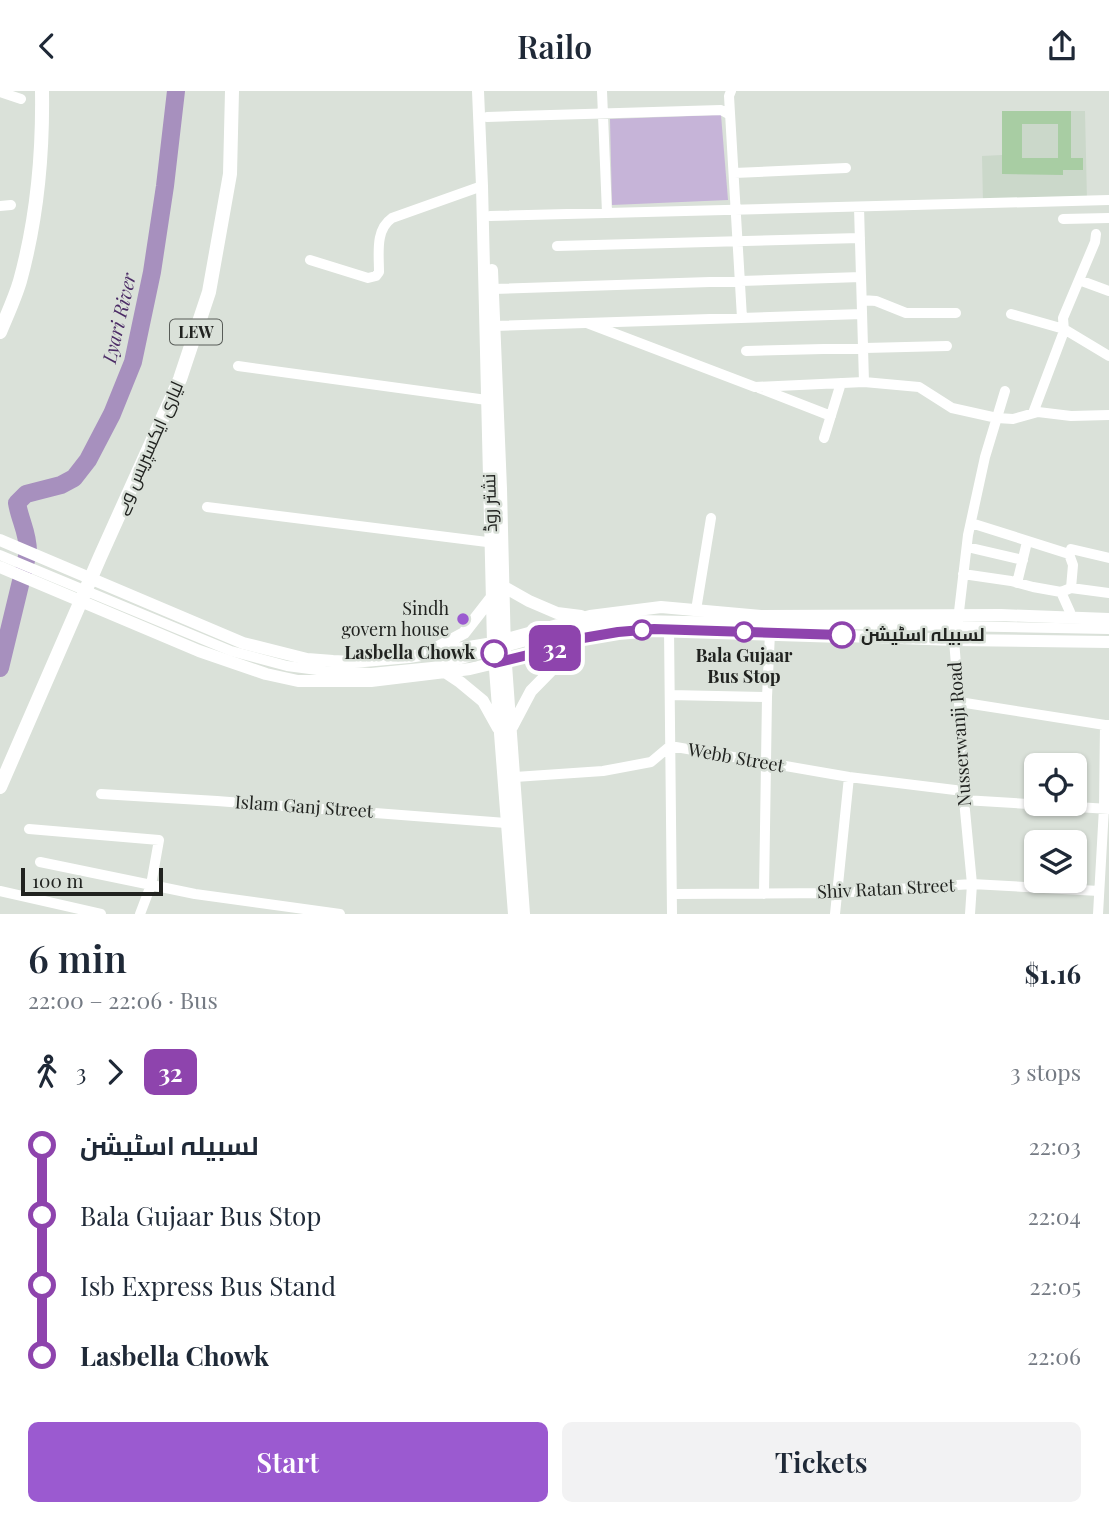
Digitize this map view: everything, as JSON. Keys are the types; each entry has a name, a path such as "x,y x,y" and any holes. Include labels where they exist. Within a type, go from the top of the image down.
{"highway":[{"path":"0,332 19,283 34,222 41,146 42,91"},
{"name":"لیاری ایکسپریس وے","path":"0,787 180,379 209,292 230,174 232,91"}],"main road":[{"name":"نشتر روڈ","path":"478,91 497,544 492,597 499,641 505,730 506,823 514,914"},
{"name":"نشتر روڈ","path":"486,91 495,326 493,400"},
{"path":"0,540 243,643 307,659 353,662 409,657 499,641 590,616 661,607 761,616 1001,615 1109,619"},
{"name":"نشتر روڈ","path":"497,544 504,587 499,641"},
{"path":"0,567 199,651 266,674 298,681 372,681 470,669 548,650 583,638 618,632 670,629 954,640 1109,642"},
{"path":"504,587 557,613 590,616"},
{"path":"409,657 443,645 464,632 492,597"},
{"path":"445,672 483,701 505,730 531,691 583,638"},
{"name":"نشتر روڈ","path":"505,730 515,776 524,914"}],"street":[{"path":"602,91 607,213"},
{"path":"731,91 730,115 742,318"},
{"path":"0,92 21,99"},
{"path":"487,117 721,110 730,115"},
{"path":"734,173 846,168"},
{"path":"310,260 368,278 376,276 379,272 380,233 386,222 482,186"},
{"path":"490,216 1109,200"},
{"path":"859,207 864,382"},
{"path":"1063,219 1109,218"},
{"path":"1033,413 1064,329 1063,318 1096,234"},
{"path":"557,246 860,238"},
{"path":"493,289 861,277"},
{"path":"1079,280 1109,291"},
{"path":"862,300 876,301 906,313 956,313"},
{"path":"495,326 862,314"},
{"path":"1012,314 1064,329 1108,353"},
{"path":"586,323 831,416"},
{"path":"746,351 947,346"},
{"path":"237,366 493,400"},
{"path":"755,387 864,382 919,387 952,408 997,418 1013,419 1038,412 1071,416 1109,415"},
{"path":"824,438 841,383"},
{"name":"Nusserwanji Road","path":"970,914 972,884 963,795 954,640 971,523 985,457 1005,391"},
{"path":"207,507 497,544"},
{"path":"696,610 711,518"},
{"path":"971,523 1069,554"},
{"path":"1017,583 1027,542"},
{"path":"967,547 1023,560"},
{"path":"1070,612 1066,590 1073,565 1069,554 1071,549 1109,558"},
{"path":"0,555 231,651 287,666 325,671 371,673 432,667 577,627 636,620 1109,629"},
{"path":"963,574 1033,587 1109,593"},
{"path":"670,629 672,914"},
{"path":"764,894 770,633"},
{"path":"670,695 767,697"},
{"path":"959,702 1107,725 1106,809 1098,914"},
{"name":"Webb Street","path":"515,776 603,771 650,762 670,746 963,795 1106,809"},
{"path":"835,914 849,777"},
{"name":"Islam Ganj Street","path":"101,794 506,823"},
{"path":"29,829 159,840 151,884 140,914"},
{"path":"40,862 195,894 340,914"},
{"name":"Shiv Ratan Street","path":"673,894 837,893 972,884 1099,891"},
{"path":"0,891 102,914"}],"shaded area":[{"path":"1002,111 1085,111 1087,201 983,203 982,156 1002,155"},
{"path":"721,115 728,200 612,205 610,119"}],"building":[{"path":"1002,111 1071,111 1071,158 1083,158 1083,170 1063,170 1063,175 1002,174","holes":["1022,124 1058,124 1058,158 1022,158"]}],"waterway":[{"name":"Lyari River","path":"0,668 28,552 17,503 26,494 61,485 74,478 88,460 112,414 133,362 152,272 176,91"}],"bus line":[{"name":"32","path":"494,653 495,663 583,638 654,629 842,635"}],"place":[{"name":"Sindh govern house","path":"463,619"},
{"name":"Bala Gujaar Bus Stop","path":"744,632"},
{"name":"لسبیلہ اسٹیشن","path":"842,635"},
{"name":"Lasbella Chowk","path":"494,653"}]}
